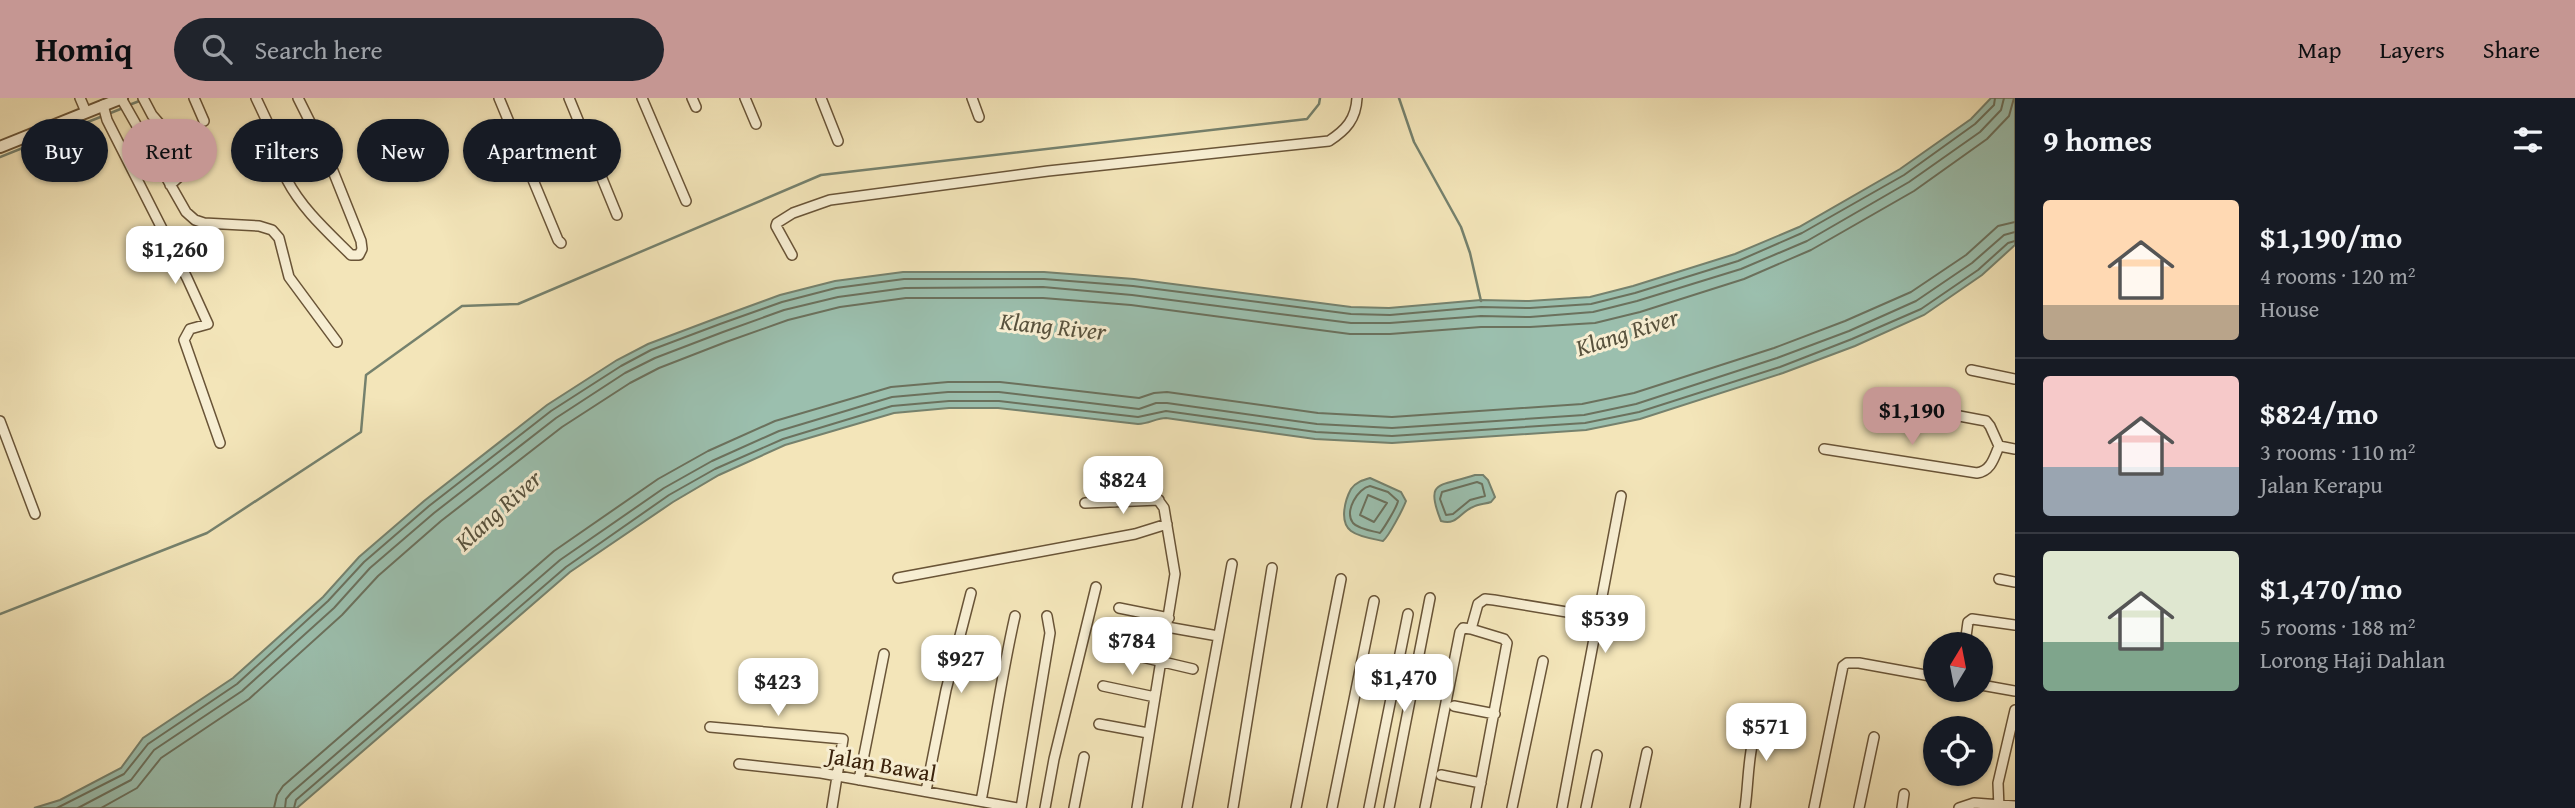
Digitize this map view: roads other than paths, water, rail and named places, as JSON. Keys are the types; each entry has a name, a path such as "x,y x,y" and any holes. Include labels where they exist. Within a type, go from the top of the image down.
{"street":[{"path":"80,98 86,112"},
{"path":"0,147 121,98 186,212 195,220 204,223 259,226 272,230 279,238 289,277 337,342"},
{"path":"194,98 203,119"},
{"path":"256,98 266,119"},
{"path":"298,98 308,119"},
{"path":"499,98 561,243"},
{"path":"569,98 617,215"},
{"path":"642,98 686,201"},
{"path":"746,98 756,124"},
{"path":"821,98 838,141"},
{"path":"972,98 979,117"},
{"path":"792,255 776,226 777,223 793,213 830,200 1061,170 1329,141 1351,123 1357,98"},
{"path":"144,101 190,163 188,169 170,185"},
{"path":"103,105 119,145 208,324 190,329 184,340 220,443"},
{"path":"327,156 362,245 359,255 351,255 295,197 286,180 289,171 327,156"},
{"path":"1972,370 2015,379"},
{"path":"1825,449 1977,472 1986,470 1991,465 1999,446 1986,421 1874,400"},
{"path":"0,421 35,514"},
{"path":"1999,446 2015,449"},
{"path":"1115,502 1118,467 1125,462 1135,465 1164,508 1175,574 1137,808"},
{"path":"1562,808 1621,496"},
{"path":"1086,503 1159,500"},
{"path":"898,578 1168,528"},
{"path":"1187,808 1232,564"},
{"path":"1233,808 1272,568"},
{"path":"1296,808 1341,579"},
{"path":"1999,579 2015,582"},
{"path":"1045,808 1054,759 1096,587"},
{"path":"926,791 971,593"},
{"path":"1390,808 1430,598"},
{"path":"1471,629 1478,604 1485,599 1597,617"},
{"path":"1332,808 1374,601"},
{"path":"1119,608 1218,636"},
{"path":"1369,808 1408,614"},
{"path":"981,801 1000,696 1001,675 1015,616"},
{"path":"1019,808 1050,633 1047,616"},
{"path":"1967,632 1968,622 1978,618 2015,625"},
{"path":"1425,808 1460,632 1463,628 1507,641 1476,808"},
{"path":"1108,649 1193,668"},
{"path":"859,780 884,654"},
{"path":"1512,808 1543,661"},
{"path":"1814,808 1843,666 1847,663 1859,663 1923,675"},
{"path":"1103,686 1156,697"},
{"path":"1993,687 2015,691"},
{"path":"1454,706 1495,713"},
{"path":"1745,808 1753,739 1760,718 1770,709"},
{"path":"1999,806 1998,783 2015,710"},
{"path":"1099,724 1148,733"},
{"path":"710,727 843,739 832,808"},
{"path":"1859,808 1874,737"},
{"path":"1635,808 1647,752"},
{"path":"1586,808 1597,755"},
{"path":"1074,808 1084,757"},
{"name":"Jalan Bawal","path":"739,764 779,766 1019,808"},
{"path":"1441,775 1481,783"},
{"path":"1902,808 1904,794"},
{"path":"1959,808 1974,803 2015,806"}],"water":[{"name":"Klang River","path":"1991,98 2015,98 2015,245 1982,275 1924,315 1855,346 1783,373 1640,419 1586,430 1392,443 1315,439 1166,418 1138,424 998,408 949,408 894,413 785,445 719,475 673,502 570,572 297,808 34,808 60,800 121,768 143,738 233,678 323,597 359,557 424,501 547,405 617,360 648,344 780,295 835,281 903,272 1044,272 1134,279 1351,307 1389,308 1481,300 1529,301 1590,297 1735,254 1799,227 1900,169 1971,119"},
{"path":"1483,475 1488,480 1495,497 1491,502 1469,509 1451,522 1441,521 1434,498 1435,491 1444,484"},
{"path":"1370,478 1401,492 1406,501 1383,541 1354,533 1345,522 1345,505 1351,489 1357,483"}],"waterway":[{"path":"0,614 207,533 361,432 366,375 462,306 518,304 821,175 1307,119 1319,104 1320,98"},
{"path":"1399,98 1414,142 1461,227 1481,301"},
{"path":"129,105 142,100"},
{"path":"108,114 123,108"},
{"path":"95,119 103,116"},
{"path":"0,157 21,149"}]}
